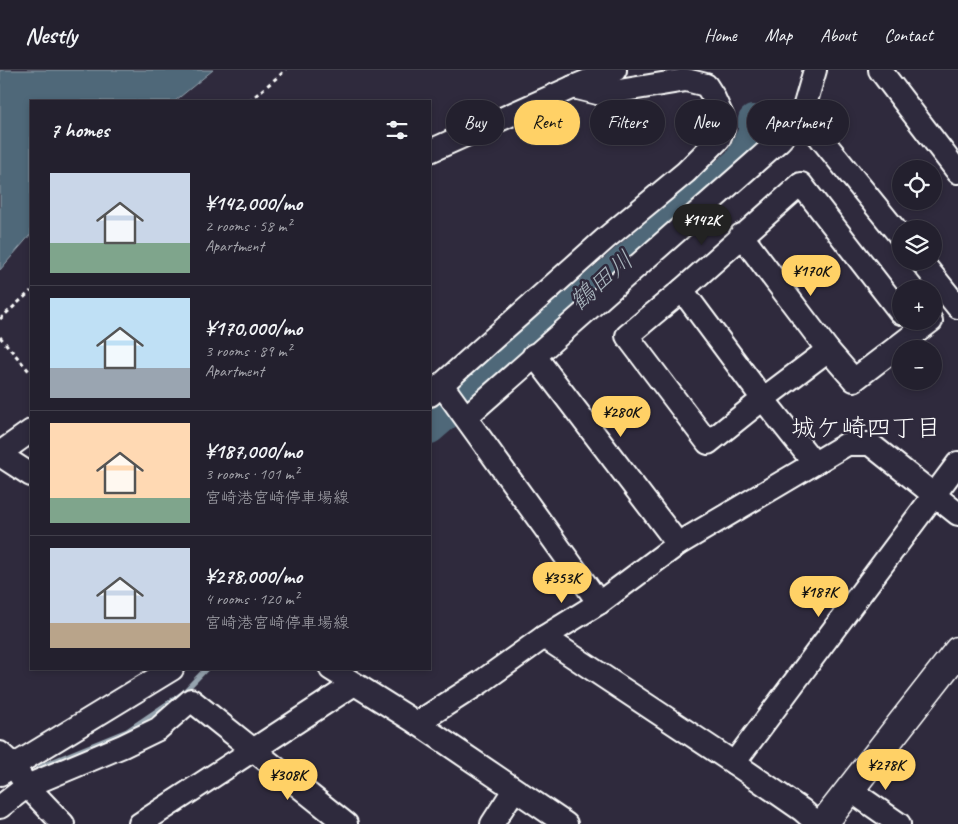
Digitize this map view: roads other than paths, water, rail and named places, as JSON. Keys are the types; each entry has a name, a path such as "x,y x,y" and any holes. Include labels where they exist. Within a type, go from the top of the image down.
{"main road":[{"path":"824,824 954,665"}],"street":[{"path":"431,151 615,70"},
{"path":"806,100 815,70"},
{"path":"880,70 958,172"},
{"path":"573,87 601,94 686,80 706,85 722,116 723,129 719,139 686,172 605,239 436,390 466,417 600,603"},
{"path":"466,417 534,355 774,145"},
{"path":"826,145 892,226"},
{"path":"828,350 762,399 708,443 627,336 682,290 801,184 892,301"},
{"path":"742,235 828,350 854,380 914,330"},
{"path":"928,270 957,305 942,313"},
{"path":"682,290 762,399 814,462"},
{"path":"534,355 678,544"},
{"path":"30,432 0,454 30,474"},
{"path":"417,723 481,682 544,637 600,603 678,544 847,444 870,444 958,514"},
{"path":"734,763 958,463"},
{"path":"544,637 734,763 802,810 818,824"},
{"path":"63,824 4,764 170,670"},
{"path":"140,824 252,750 340,674 417,723 566,824"},
{"path":"0,807 27,786 123,746 158,729 191,700 336,821"},
{"path":"492,824 514,790"},
{"path":"850,790 899,824"}],"water":[{"path":"0,70 213,70 176,100 30,100 30,235 0,270"}],"waterway":[{"name":"鶴田川","path":"431,428 740,160 747,145"},
{"path":"34,772 44,765 127,731 183,693 205,670"}],"district":[{"name":"城ケ崎四丁目","path":"866,427"}]}
